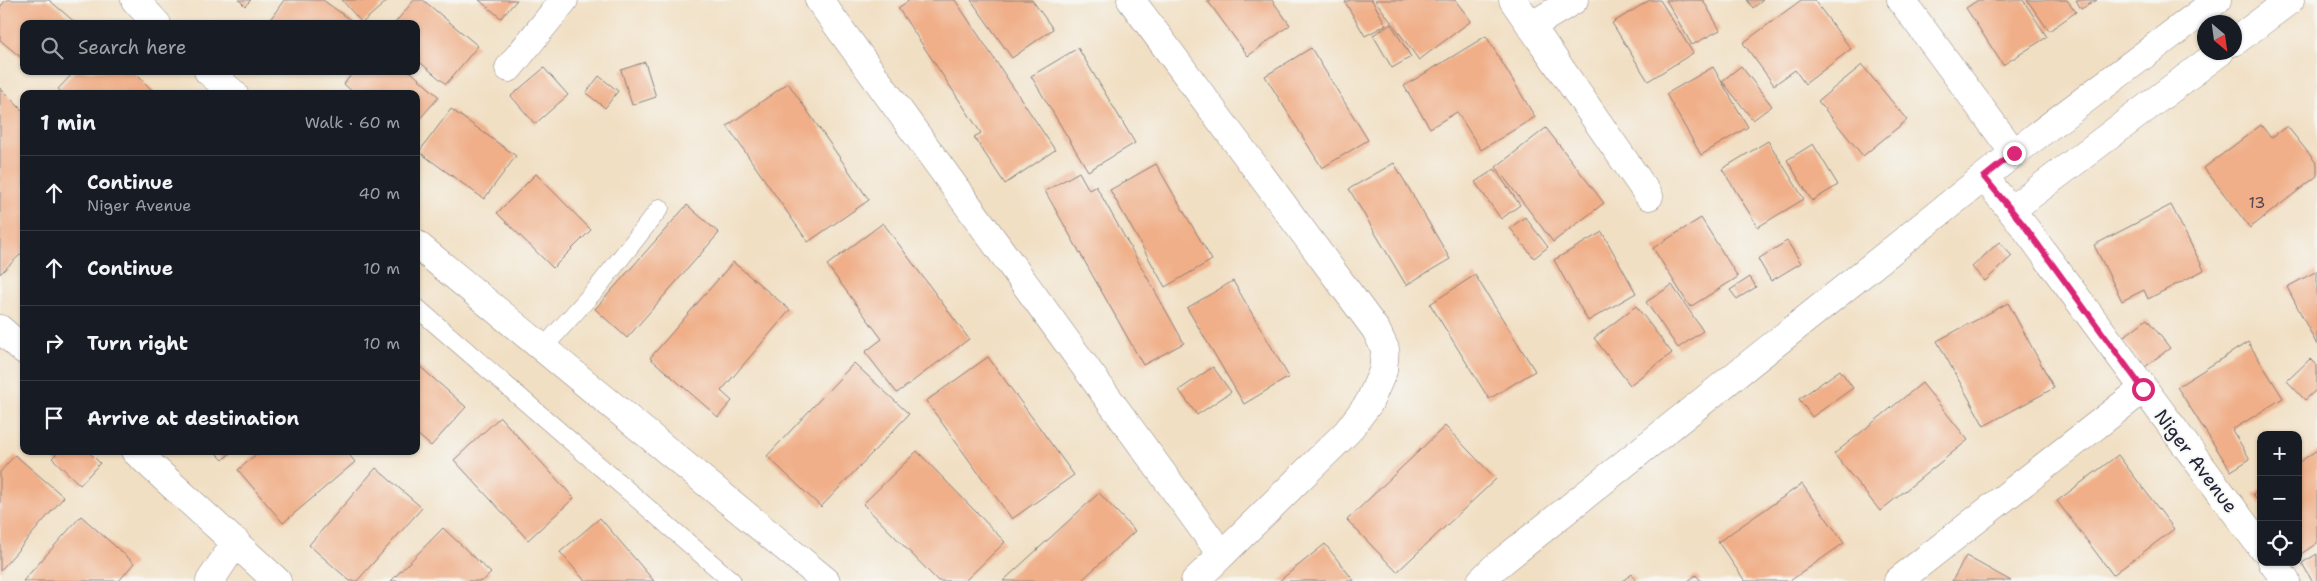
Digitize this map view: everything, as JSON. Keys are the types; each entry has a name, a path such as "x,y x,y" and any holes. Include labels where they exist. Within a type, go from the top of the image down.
{"street":[{"path":"135,0 153,20"},
{"path":"509,68 564,0"},
{"path":"819,0 1221,554"},
{"path":"1131,0 1376,330 1385,350 1383,371 1369,403 1347,432 1195,581"},
{"path":"1513,0 1649,196"},
{"path":"1532,26 1574,0"},
{"path":"1901,0 2014,153"},
{"path":"1481,581 1494,568 2014,153 2217,0"},
{"path":"2242,36 2290,0"},
{"path":"2019,219 2210,60"},
{"name":"Niger Avenue","path":"1984,177 2019,219 2257,542"},
{"path":"420,247 826,581"},
{"path":"0,329 20,346"},
{"path":"1898,581 2143,389"},
{"path":"139,455 277,581"},
{"path":"210,581 236,542"},
{"path":"2275,566 2286,581"}],"lane":[{"path":"543,348 598,287 660,208"},
{"path":"420,309 732,581"}],"building":[{"path":"6,0 49,0 72,20 20,20 20,57 0,40 0,7"},
{"path":"239,0 251,0 245,6"},
{"path":"284,0 323,0 350,20 270,20"},
{"path":"342,0 388,0 365,20 359,20"},
{"path":"414,0 423,0 478,46 446,84 420,62 420,20 397,20"},
{"path":"479,0 517,0 501,18"},
{"path":"910,0 955,0 1055,150 1005,184 974,137 981,133 898,8"},
{"path":"971,0 1032,0 1053,29 1012,58"},
{"path":"1207,0 1272,0 1290,25 1248,56"},
{"path":"1350,0 1372,0 1386,25 1365,36 1345,2"},
{"path":"1375,0 1455,0 1471,21 1419,60"},
{"path":"1650,0 1660,0 1693,53 1648,81 1612,23"},
{"path":"1666,0 1703,0 1720,30 1692,45"},
{"path":"1747,0 1763,0 1753,8"},
{"path":"1801,0 1814,0 1851,49 1805,84 1795,70 1774,85 1743,43"},
{"path":"1978,0 2023,0 2047,37 2003,65 1966,8"},
{"path":"2027,0 2067,0 2076,12 2049,31"},
{"path":"2076,0 2097,0 2081,9"},
{"path":"1391,24 1411,57 1392,68 1373,35"},
{"path":"1486,36 1535,117 1481,150 1457,112 1430,128 1404,86"},
{"path":"1078,48 1135,143 1088,171 1031,76"},
{"path":"1311,48 1368,140 1322,168 1265,76"},
{"path":"645,62 656,97 632,105 621,70"},
{"path":"1862,65 1907,120 1863,156 1818,101"},
{"path":"1741,66 1772,106 1753,120 1722,81"},
{"path":"1713,67 1748,127 1701,155 1666,94"},
{"path":"544,68 568,95 535,124 511,96"},
{"path":"71,75 137,75 152,90 59,90"},
{"path":"351,75 414,75 439,97 420,118 420,90 351,90 344,84"},
{"path":"599,76 618,91 605,108 586,93"},
{"path":"788,83 869,200 808,242 727,126"},
{"path":"0,88 20,108 20,255 0,274"},
{"path":"451,109 516,156 484,199 420,153"},
{"path":"2261,125 2271,138 2287,126 2317,164 2317,176 2250,228 2204,168"},
{"path":"1546,128 1604,203 1553,242 1496,167"},
{"path":"1768,141 1804,199 1758,227 1722,169"},
{"path":"1813,144 1838,185 1812,201 1787,160"},
{"path":"1394,163 1450,259 1406,285 1349,189"},
{"path":"1156,164 1212,260 1165,287 1110,190"},
{"path":"1495,169 1520,205 1501,219 1475,182"},
{"path":"1079,172 1089,190 1096,186 1184,343 1143,365 1045,191"},
{"path":"536,174 591,230 553,268 497,213"},
{"path":"687,205 719,233 627,338 595,309"},
{"path":"2171,205 2204,270 2148,299 2144,290 2122,301 2094,245"},
{"path":"1525,217 1548,247 1534,258 1510,228"},
{"path":"1701,218 1738,277 1690,307 1653,248"},
{"path":"883,223 969,339 897,393 865,352 882,339 827,265"},
{"path":"1602,232 1636,293 1588,321 1554,260"},
{"path":"1787,241 1801,263 1771,281 1758,259"},
{"path":"1999,242 2012,256 1985,281 1972,267"},
{"path":"733,262 790,310 721,391 732,401 718,417 650,358"},
{"path":"2317,271 2317,345 2287,287"},
{"path":"1475,275 1535,371 1489,399 1430,304"},
{"path":"1750,277 1756,287 1737,299 1730,290"},
{"path":"1233,281 1289,377 1244,404 1187,308"},
{"path":"1672,285 1703,331 1678,348 1646,302"},
{"path":"2008,303 2054,388 1984,426 1937,341"},
{"path":"1636,306 1672,353 1630,385 1594,338"},
{"path":"2147,319 2170,348 2145,367 2122,338"},
{"path":"2248,342 2283,398 2232,430 2250,459 2231,471 2177,387"},
{"path":"988,357 1074,475 1012,519 926,401"},
{"path":"2310,359 2317,366 2317,389 2305,400 2287,381"},
{"path":"854,363 909,414 821,507 767,456"},
{"path":"420,367 466,407 431,446 420,436"},
{"path":"1213,367 1231,392 1197,415 1179,390"},
{"path":"1840,370 1853,388 1812,417 1799,399"},
{"path":"1922,383 1968,440 1880,511 1834,454"},
{"path":"500,417 574,498 528,540 454,460"},
{"path":"1445,426 1496,479 1397,572 1347,520"},
{"path":"2317,450 2317,543 2302,553 2302,476 2302,460"},
{"path":"917,451 1005,542 965,581 938,581 863,504"},
{"path":"15,455 64,497 0,571 0,472"},
{"path":"55,455 92,455 100,463 80,485 52,458"},
{"path":"218,455 228,455 223,460"},
{"path":"255,455 349,455 355,462 283,523 238,470"},
{"path":"2118,455 2174,529 2113,575 2057,501"},
{"path":"376,468 422,508 357,581 350,581 309,545"},
{"path":"1802,484 1844,543 1790,581 1745,581 1718,542"},
{"path":"2257,492 2257,500 2253,494"},
{"path":"1099,493 1135,531 1081,581 1003,581"},
{"path":"81,516 134,563 119,581 23,581"},
{"path":"600,518 654,581 585,581 560,552"},
{"path":"443,528 491,573 483,581 391,581"},
{"path":"1325,544 1354,581 1279,581"},
{"path":"2317,554 2317,581 2312,581 2302,563"},
{"path":"1966,556 2011,581 1952,581"},
{"path":"1632,574 1637,581 1622,581"},
{"path":"1696,575 1701,581 1688,581"}],"route":[{"path":"2014,153 1984,177 2026,228 2143,389"}]}
